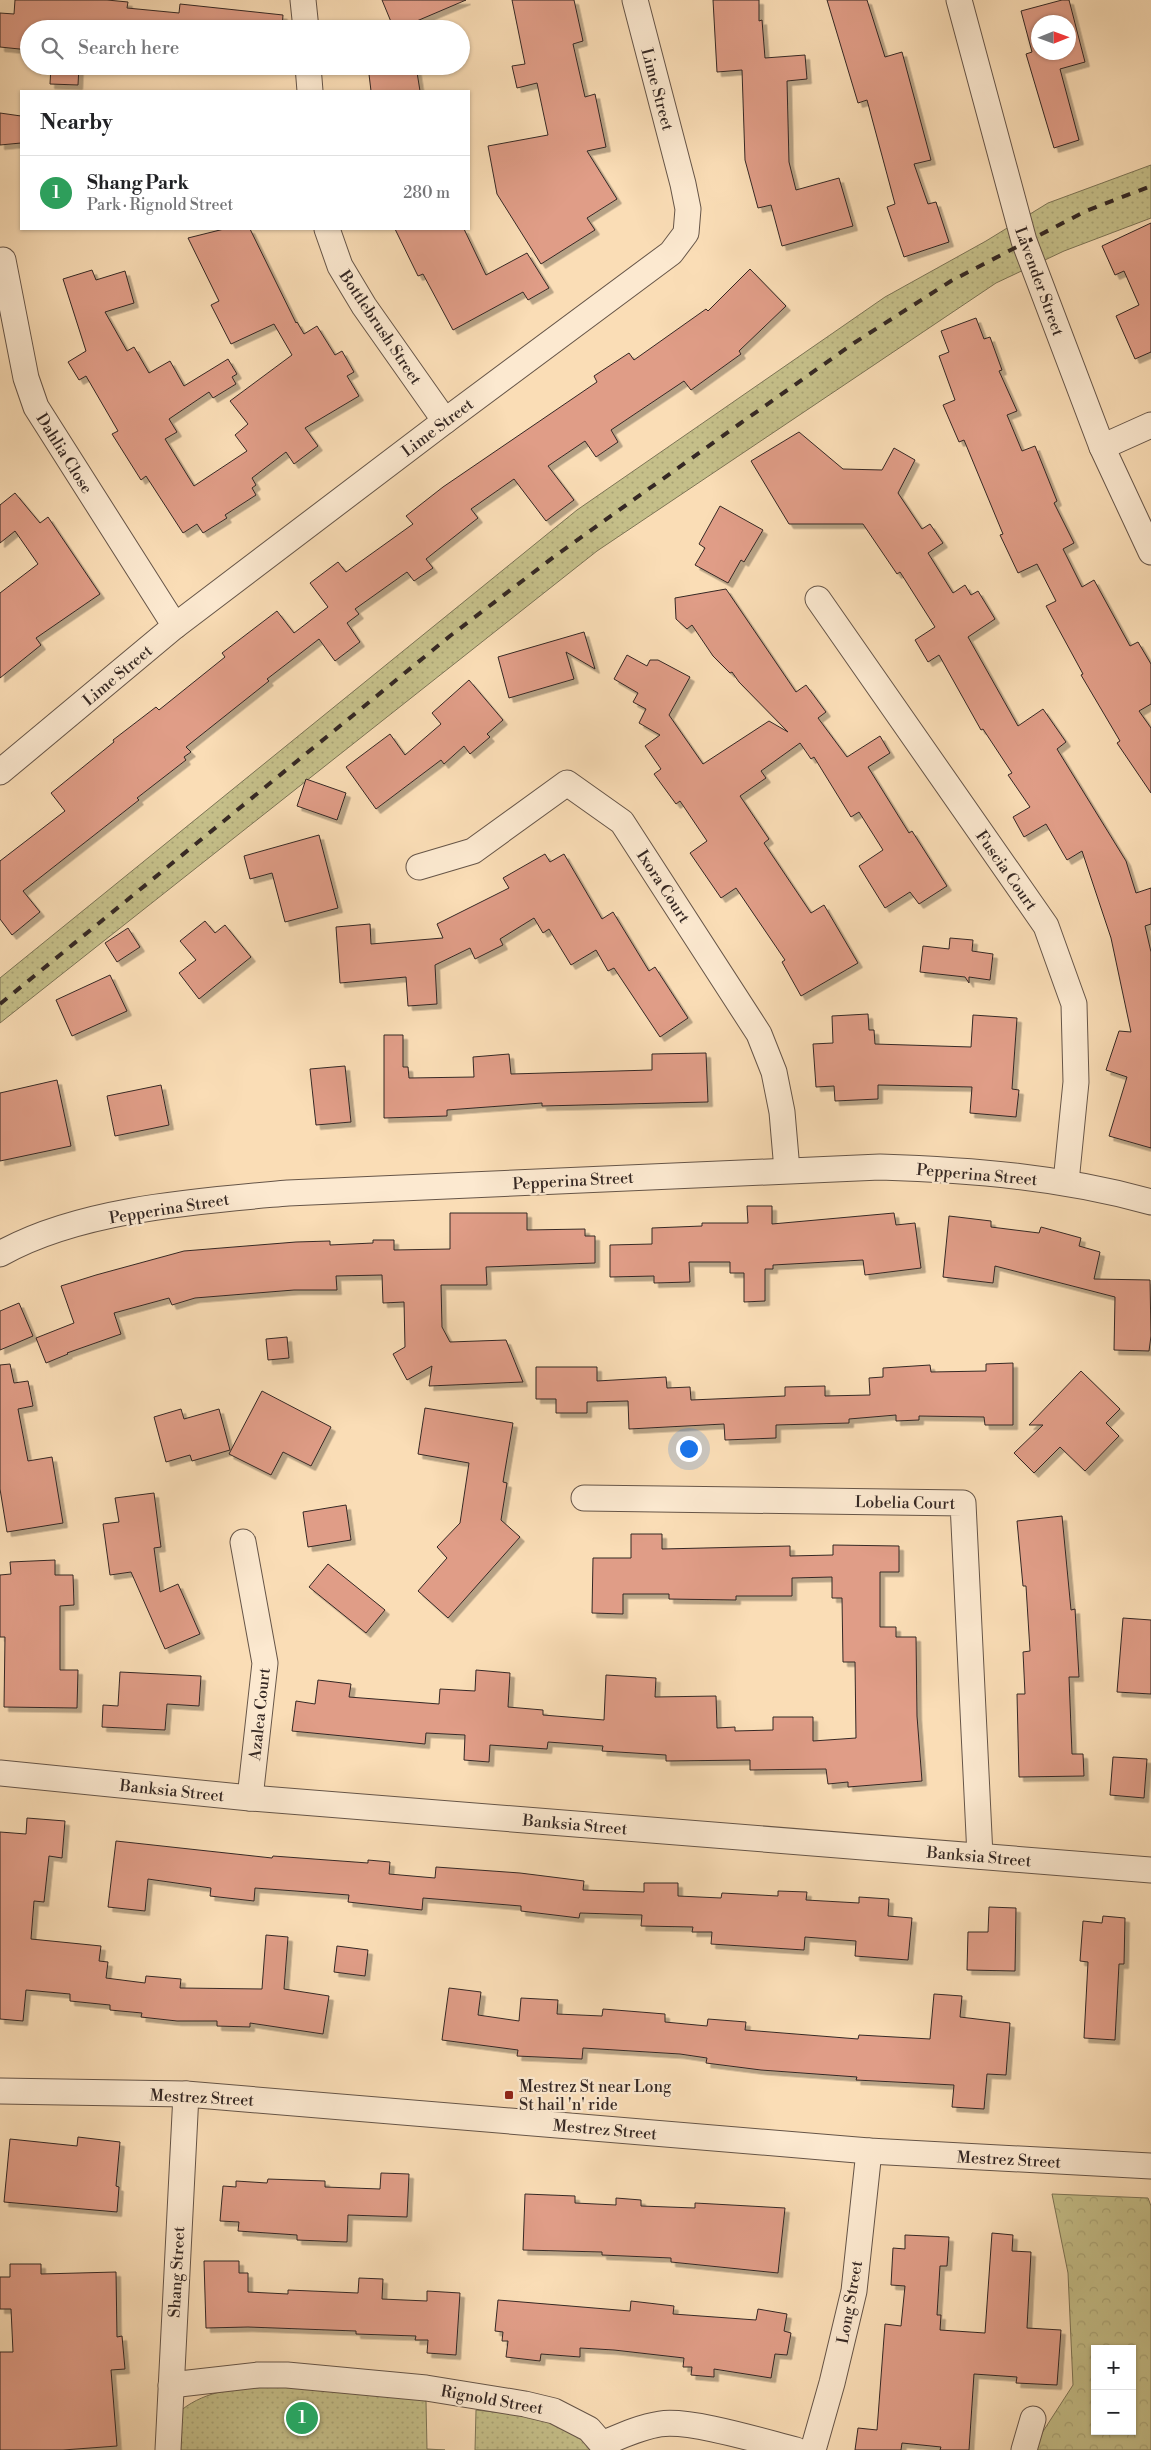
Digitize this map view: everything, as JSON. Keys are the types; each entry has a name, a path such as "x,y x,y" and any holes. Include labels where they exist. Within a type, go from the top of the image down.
{"street":[{"path":"303,0 305,20"},
{"name":"Lime Street","path":"0,772 175,626 444,421 671,253 686,233 688,209 635,0"},
{"name":"Lavender Street","path":"959,0 1015,214 1102,447 1151,552"},
{"path":"309,75 310,90"},
{"name":"Bottlebrush Street","path":"327,230 340,266 364,306 444,421"},
{"name":"Dahlia Close","path":"4,260 26,378 36,407 175,626"},
{"path":"1102,447 1151,426"},
{"name":"Fuscia Court","path":"818,599 1046,926 1074,1004 1076,1082 1066,1182"},
{"name":"Ixora Court","path":"419,867 473,851 567,783 622,822 759,1034 774,1072 782,1112 787,1170"},
{"name":"Pepperina Street","path":"0,1254 14,1246 68,1227 125,1213 198,1200 288,1193 787,1170 950,1169 1010,1174 1066,1182 1151,1202"},
{"name":"Lobelia Court","path":"584,1498 963,1503 980,1856"},
{"name":"Azalea Court","path":"243,1542 265,1663 250,1798"},
{"name":"Banksia Street","path":"0,1773 250,1798 1151,1870"},
{"name":"Mestrez Street","path":"0,2090 186,2094 869,2151 1151,2166"},
{"name":"Shang Street","path":"168,2450 186,2094"},
{"name":"Long Street","path":"813,2450 832,2383 854,2291 869,2151"},
{"name":"Rignold Street","path":"170,2385 258,2375 287,2375 426,2388 525,2404 554,2411 589,2429 602,2447 637,2429 662,2423 687,2424 796,2450"},
{"path":"1024,2450 1033,2419"}],"green space":[{"path":"1151,165 1151,218 1064,251 996,283 597,551 0,1023 0,978 577,510 885,297 986,241 1048,203"},
{"path":"1052,2194 1148,2198 1151,2206 1151,2450 1031,2450 1073,2385 1068,2273"},
{"path":"262,2385 344,2387 426,2401 427,2449 445,2450 176,2450 178,2413 187,2406 197,2400 217,2393"},
{"path":"476,2410 550,2418 566,2422 592,2450 475,2450"}],"building":[{"path":"15,0 107,0 128,2 127,8 179,13 180,4 283,15 283,20 20,20 20,49 0,47 0,13 14,14"},
{"path":"382,0 466,0 419,20 390,20"},
{"path":"512,0 574,0 583,41 573,44 585,97 595,94 606,147 587,151 617,199 587,218 595,230 541,264 497,194 488,146 548,135 537,83 517,88 512,66 525,64"},
{"path":"713,0 759,0 759,21 762,20 765,58 805,55 807,79 787,81 789,162 796,190 839,178 853,226 782,246 771,205 758,208 745,160 742,70 717,72"},
{"path":"827,0 867,0 885,57 902,52 931,160 914,164 928,204 936,202 949,242 904,257 887,207 895,204 867,100 858,103"},
{"path":"1062,0 1069,0 1073,15 1031,15 1031,48 1021,11"},
{"path":"1076,27 1085,62 1060,69 1079,140 1054,148 1026,54 1031,52 1031,60 1076,60"},
{"path":"50,75 79,75 78,85 50,84"},
{"path":"369,75 417,75 420,90 371,90"},
{"path":"0,113 20,116 20,143 0,145"},
{"path":"1151,223 1151,352 1135,359 1116,316 1139,305 1124,271 1115,275 1102,246"},
{"path":"220,230 250,230 296,323 304,334 317,326 335,355 342,351 354,372 347,376 359,396 305,428 318,446 294,464 286,452 252,478 256,485 252,488 256,495 225,515 227,518 203,533 197,524 183,533 146,476 141,480 112,434 118,431 86,376 79,380 68,362 86,351 63,279 92,270 96,280 125,271 134,303 105,312 127,351 134,347 149,373 170,361 184,386 228,359 237,374 232,377 236,384 213,398 209,392 169,419 177,432 165,439 194,486 247,451 235,435 248,424 230,401 292,355 274,324 231,344 211,305 219,301 188,238"},
{"path":"395,230 464,230 486,275 527,253 549,288 528,300 523,292 453,330 423,274 418,276"},
{"path":"750,269 786,306 739,351 741,354 691,390 684,381 611,430 618,442 596,457 585,441 548,466 574,500 546,521 514,479 471,509 478,518 426,559 433,568 414,581 407,572 355,609 359,614 347,623 360,642 335,661 319,639 267,679 269,681 186,747 191,752 184,757 186,760 137,798 139,800 23,891 40,912 12,935 0,919 0,861 65,811 51,793 114,742 113,740 156,707 159,710 225,657 222,653 277,611 294,633 328,607 310,583 338,562 346,572 413,524 406,516 443,487 597,382 594,376 629,353 634,360 706,309 708,311"},
{"path":"976,318 984,339 990,337 1002,370 999,371 1017,411 1007,415 1022,451 1035,446 1057,501 1054,503 1074,543 1063,549 1082,587 1094,580 1130,646 1138,642 1151,664 1151,704 1139,711 1151,728 1151,793 1117,743 1120,741 1081,675 1083,674 1046,606 1056,601 1037,564 1018,573 1000,535 1003,534 964,440 959,442 943,405 955,400 939,356 949,352 941,331"},
{"path":"799,432 843,469 882,470 894,448 915,460 898,493 922,529 930,524 943,543 928,553 953,593 965,585 971,595 978,591 995,619 968,637 1018,726 1043,709 1066,742 1057,749 1126,861 1136,893 1151,888 1151,924 1145,926 1151,952 1151,1148 1109,1136 1127,1077 1106,1070 1119,1031 1131,1032 1111,938 1082,851 1067,860 1046,824 1024,837 1013,817 1030,807 1008,775 1012,773 983,729 981,730 939,655 928,662 915,640 935,627 900,572 897,574 863,524 789,524 751,461"},
{"path":"15,493 40,523 48,517 100,594 36,638 41,645 0,678 0,593 38,564 15,531 0,543 0,505"},
{"path":"720,506 763,530 744,562 741,560 728,583 695,565 705,548 699,544"},
{"path":"726,589 796,692 806,685 826,712 818,718 847,757 880,736 890,753 868,767 909,833 912,831 947,886 919,904 910,892 885,908 859,866 883,850 859,812 851,817 814,757 811,759 800,743 761,771 766,778 740,796 769,839 764,843 811,913 824,905 858,963 801,996 782,962 785,960 736,888 721,898 690,853 707,841 680,801 676,804 654,774 661,769 645,746 660,735 639,723 646,709 633,702 638,693 614,679 627,655 647,666 650,660 658,660 690,677 669,715 703,764 769,721 788,732 739,682 732,672 730,673 713,656 692,625 687,629 676,619 675,598"},
{"path":"584,632 595,669 566,652 574,679 509,698 498,657"},
{"path":"469,680 503,720 487,734 490,737 470,754 464,746 444,764 441,760 376,809 346,767 390,734 405,755 441,724 432,713"},
{"path":"306,779 346,793 337,820 297,806"},
{"path":"319,835 338,908 285,922 272,873 250,879 244,856"},
{"path":"545,854 550,862 564,854 602,919 613,912 649,971 655,967 688,1018 660,1037 614,968 608,971 596,950 571,965 549,929 543,933 534,918 500,939 503,945 475,959 470,948 435,965 437,1004 408,1006 406,977 340,983 336,927 370,924 371,944 443,938 437,924 509,888 503,878"},
{"path":"205,921 215,933 225,925 251,957 199,999 179,973 196,960 180,941"},
{"path":"128,928 140,947 117,962 105,943"},
{"path":"950,938 973,940 972,951 993,954 990,980 969,977 969,983 965,977 920,972 923,946 949,949"},
{"path":"110,975 127,1011 72,1036 56,1000"},
{"path":"868,1014 869,1030 874,1030 875,1044 971,1047 973,1015 1017,1018 1012,1089 1019,1090 1016,1117 970,1113 972,1087 878,1085 878,1099 835,1101 834,1086 816,1087 813,1044 833,1043 832,1016"},
{"path":"384,1035 403,1035 403,1067 408,1067 409,1078 474,1077 473,1057 509,1054 511,1074 652,1070 652,1054 706,1053 708,1102 542,1106 542,1103 447,1110 447,1116 384,1118"},
{"path":"345,1066 351,1122 316,1125 310,1069"},
{"path":"57,1080 71,1146 0,1161 0,1093"},
{"path":"161,1085 169,1125 115,1136 107,1096"},
{"path":"747,1206 772,1206 772,1224 894,1213 896,1225 915,1223 921,1268 865,1275 863,1260 773,1265 773,1269 765,1269 765,1301 744,1302 744,1273 730,1273 730,1262 689,1262 690,1282 654,1283 654,1276 610,1277 610,1245 652,1244 652,1228 702,1226 702,1223 748,1223"},
{"path":"450,1213 527,1213 527,1230 585,1229 585,1236 595,1236 595,1263 486,1267 487,1285 441,1285 442,1327 450,1342 506,1340 523,1382 429,1386 432,1366 407,1380 393,1354 405,1347 404,1302 383,1303 382,1275 336,1276 337,1290 294,1290 195,1298 172,1305 169,1298 114,1313 121,1334 67,1353 46,1363 36,1338 74,1323 61,1286 96,1275 184,1251 296,1242 330,1241 330,1245 373,1243 373,1240 394,1240 394,1250 450,1249"},
{"path":"949,1216 991,1221 991,1227 1039,1233 1041,1227 1081,1238 1079,1246 1100,1252 1094,1279 1150,1280 1151,1336 1149,1351 1114,1350 1115,1297 995,1266 993,1283 943,1277"},
{"path":"19,1303 33,1336 0,1350 0,1311"},
{"path":"287,1337 289,1358 268,1360 266,1339"},
{"path":"1013,1363 1013,1425 985,1425 984,1417 919,1416 919,1420 896,1421 896,1415 849,1419 849,1423 776,1425 776,1438 725,1440 724,1424 629,1429 628,1401 587,1402 587,1413 556,1413 556,1399 536,1399 536,1367 597,1367 597,1381 666,1377 667,1388 690,1387 691,1400 785,1396 785,1387 825,1386 825,1396 870,1395 869,1378 883,1377 883,1368 930,1365 931,1372 986,1371 986,1364"},
{"path":"10,1364 14,1383 28,1381 33,1406 18,1409 28,1461 52,1457 63,1523 7,1532 0,1489 0,1365"},
{"path":"1081,1371 1120,1409 1106,1423 1119,1436 1085,1471 1060,1447 1034,1473 1014,1453 1043,1425 1029,1425"},
{"path":"262,1391 331,1427 311,1466 283,1452 271,1475 229,1454"},
{"path":"425,1408 513,1423 503,1482 507,1483 501,1520 520,1537 448,1618 418,1591 447,1558 437,1547 460,1523 469,1463 418,1454"},
{"path":"181,1409 184,1419 219,1409 230,1450 192,1461 190,1455 166,1462 154,1417"},
{"path":"154,1493 161,1547 154,1548 160,1592 178,1584 200,1634 165,1649 131,1572 110,1575 103,1524 119,1522 115,1498"},
{"path":"346,1505 351,1540 308,1547 303,1512"},
{"path":"1062,1516 1071,1610 1075,1609 1079,1677 1069,1677 1072,1754 1083,1754 1084,1776 1019,1777 1017,1694 1025,1694 1023,1652 1030,1651 1026,1586 1023,1586 1017,1521"},
{"path":"631,1534 662,1534 662,1549 790,1546 790,1556 833,1555 833,1545 899,1546 899,1572 880,1572 880,1627 896,1627 896,1637 916,1637 917,1716 922,1781 848,1787 848,1782 828,1784 826,1769 750,1770 750,1760 666,1761 666,1755 602,1751 603,1746 548,1742 547,1749 490,1745 489,1762 464,1760 465,1735 426,1733 425,1744 292,1731 296,1701 315,1704 318,1680 351,1684 349,1697 439,1704 440,1689 475,1691 476,1670 510,1673 508,1707 543,1710 543,1715 604,1720 606,1675 656,1678 655,1697 716,1696 717,1728 735,1727 735,1731 773,1730 773,1717 813,1717 813,1741 856,1738 855,1662 843,1662 842,1598 832,1598 832,1577 792,1578 792,1596 736,1596 736,1600 669,1599 669,1594 623,1594 623,1614 592,1613 593,1558 631,1558"},
{"path":"55,1560 55,1575 73,1575 74,1605 60,1606 60,1670 78,1670 77,1708 4,1707 5,1637 0,1637 0,1575 11,1574 10,1562"},
{"path":"328,1564 385,1610 366,1633 309,1587"},
{"path":"1123,1618 1151,1620 1151,1694 1117,1692"},
{"path":"120,1672 201,1676 199,1706 167,1704 165,1730 102,1727 103,1705 118,1706"},
{"path":"1113,1757 1147,1759 1144,1798 1110,1795"},
{"path":"27,1818 65,1821 62,1858 49,1856 44,1902 34,1901 31,1939 101,1946 99,1961 108,1962 106,1978 145,1983 146,1976 181,1979 180,1988 262,1989 266,1935 288,1937 284,1989 329,1996 323,2034 250,2023 250,2027 217,2026 217,2021 177,2021 141,2017 142,2013 110,2010 110,2005 70,2001 70,1994 26,1990 23,2021 0,2019 0,1832 26,1834"},
{"path":"116,1841 272,1858 273,1856 368,1863 368,1860 390,1862 389,1874 435,1878 436,1867 520,1873 584,1881 583,1890 644,1892 644,1883 678,1883 678,1896 721,1898 722,1893 778,1896 778,1891 807,1892 806,1900 859,1903 859,1897 889,1899 888,1916 912,1918 908,1960 855,1956 856,1941 805,1937 804,1950 711,1944 712,1932 692,1932 693,1927 641,1926 642,1915 580,1913 579,1918 521,1911 521,1906 423,1898 422,1910 348,1902 349,1895 255,1888 254,1901 210,1896 211,1888 148,1879 145,1911 108,1907"},
{"path":"989,1907 1016,1908 1015,1971 967,1970 968,1932 988,1932"},
{"path":"1103,1916 1125,1918 1124,1964 1119,1964 1115,2040 1084,2038 1088,1962 1080,1961 1083,1921 1102,1923"},
{"path":"337,1946 368,1950 365,1976 334,1972"},
{"path":"449,1988 481,1992 478,2015 519,2021 521,1998 558,2000 557,2014 602,2016 603,2009 665,2014 665,2022 707,2026 708,2019 746,2022 745,2030 858,2039 859,2035 930,2039 934,1994 962,1996 960,2017 1010,2023 1006,2075 987,2074 984,2109 952,2107 954,2085 856,2080 857,2077 761,2070 706,2063 707,2058 680,2054 583,2048 582,2059 517,2056 518,2050 442,2040"},
{"path":"78,2137 120,2142 116,2186 119,2187 117,2212 4,2202 10,2139 77,2146"},
{"path":"381,2173 409,2174 407,2217 348,2215 347,2242 297,2240 297,2235 238,2231 239,2222 220,2221 223,2186 236,2187 236,2181 267,2183 268,2179 325,2181 325,2187 380,2189"},
{"path":"525,2194 575,2196 575,2203 616,2205 616,2198 641,2200 641,2206 695,2208 695,2203 785,2208 778,2273 671,2262 671,2258 602,2255 602,2252 523,2250"},
{"path":"992,2233 1013,2235 1012,2251 1031,2252 1027,2328 1061,2330 1057,2385 1016,2383 1017,2377 974,2374 969,2450 940,2450 941,2447 902,2443 901,2450 855,2450 858,2428 877,2430 885,2324 901,2326 905,2286 891,2285 893,2248 905,2249 905,2235 949,2237 947,2266 940,2266 937,2315 941,2315 940,2330 985,2333"},
{"path":"204,2261 239,2261 239,2273 248,2273 248,2292 288,2294 288,2290 358,2293 359,2278 383,2279 382,2299 427,2301 427,2291 460,2293 456,2355 427,2353 428,2340 415,2340 416,2336 356,2334 356,2331 248,2327 206,2328"},
{"path":"10,2264 41,2264 41,2274 116,2272 117,2337 122,2336 125,2369 111,2370 117,2446 63,2450 0,2450 0,2352 13,2352 11,2309 0,2309 0,2277 10,2277"},
{"path":"498,2300 630,2311 631,2301 674,2306 673,2314 756,2320 758,2309 787,2314 784,2331 791,2333 787,2355 775,2354 771,2378 714,2369 714,2377 691,2375 692,2367 683,2367 684,2358 614,2350 580,2348 580,2357 541,2354 540,2361 506,2357 508,2341 502,2341 503,2332 495,2331"}],"railway":[{"path":"0,1004 450,636 555,556 738,425 854,343 951,281 1086,211 1151,186"}],"place":[{"name":"Mestrez St near Long St hail 'n' ride","path":"509,2095"},
{"name":"Shang Park","path":"302,2418"}]}
